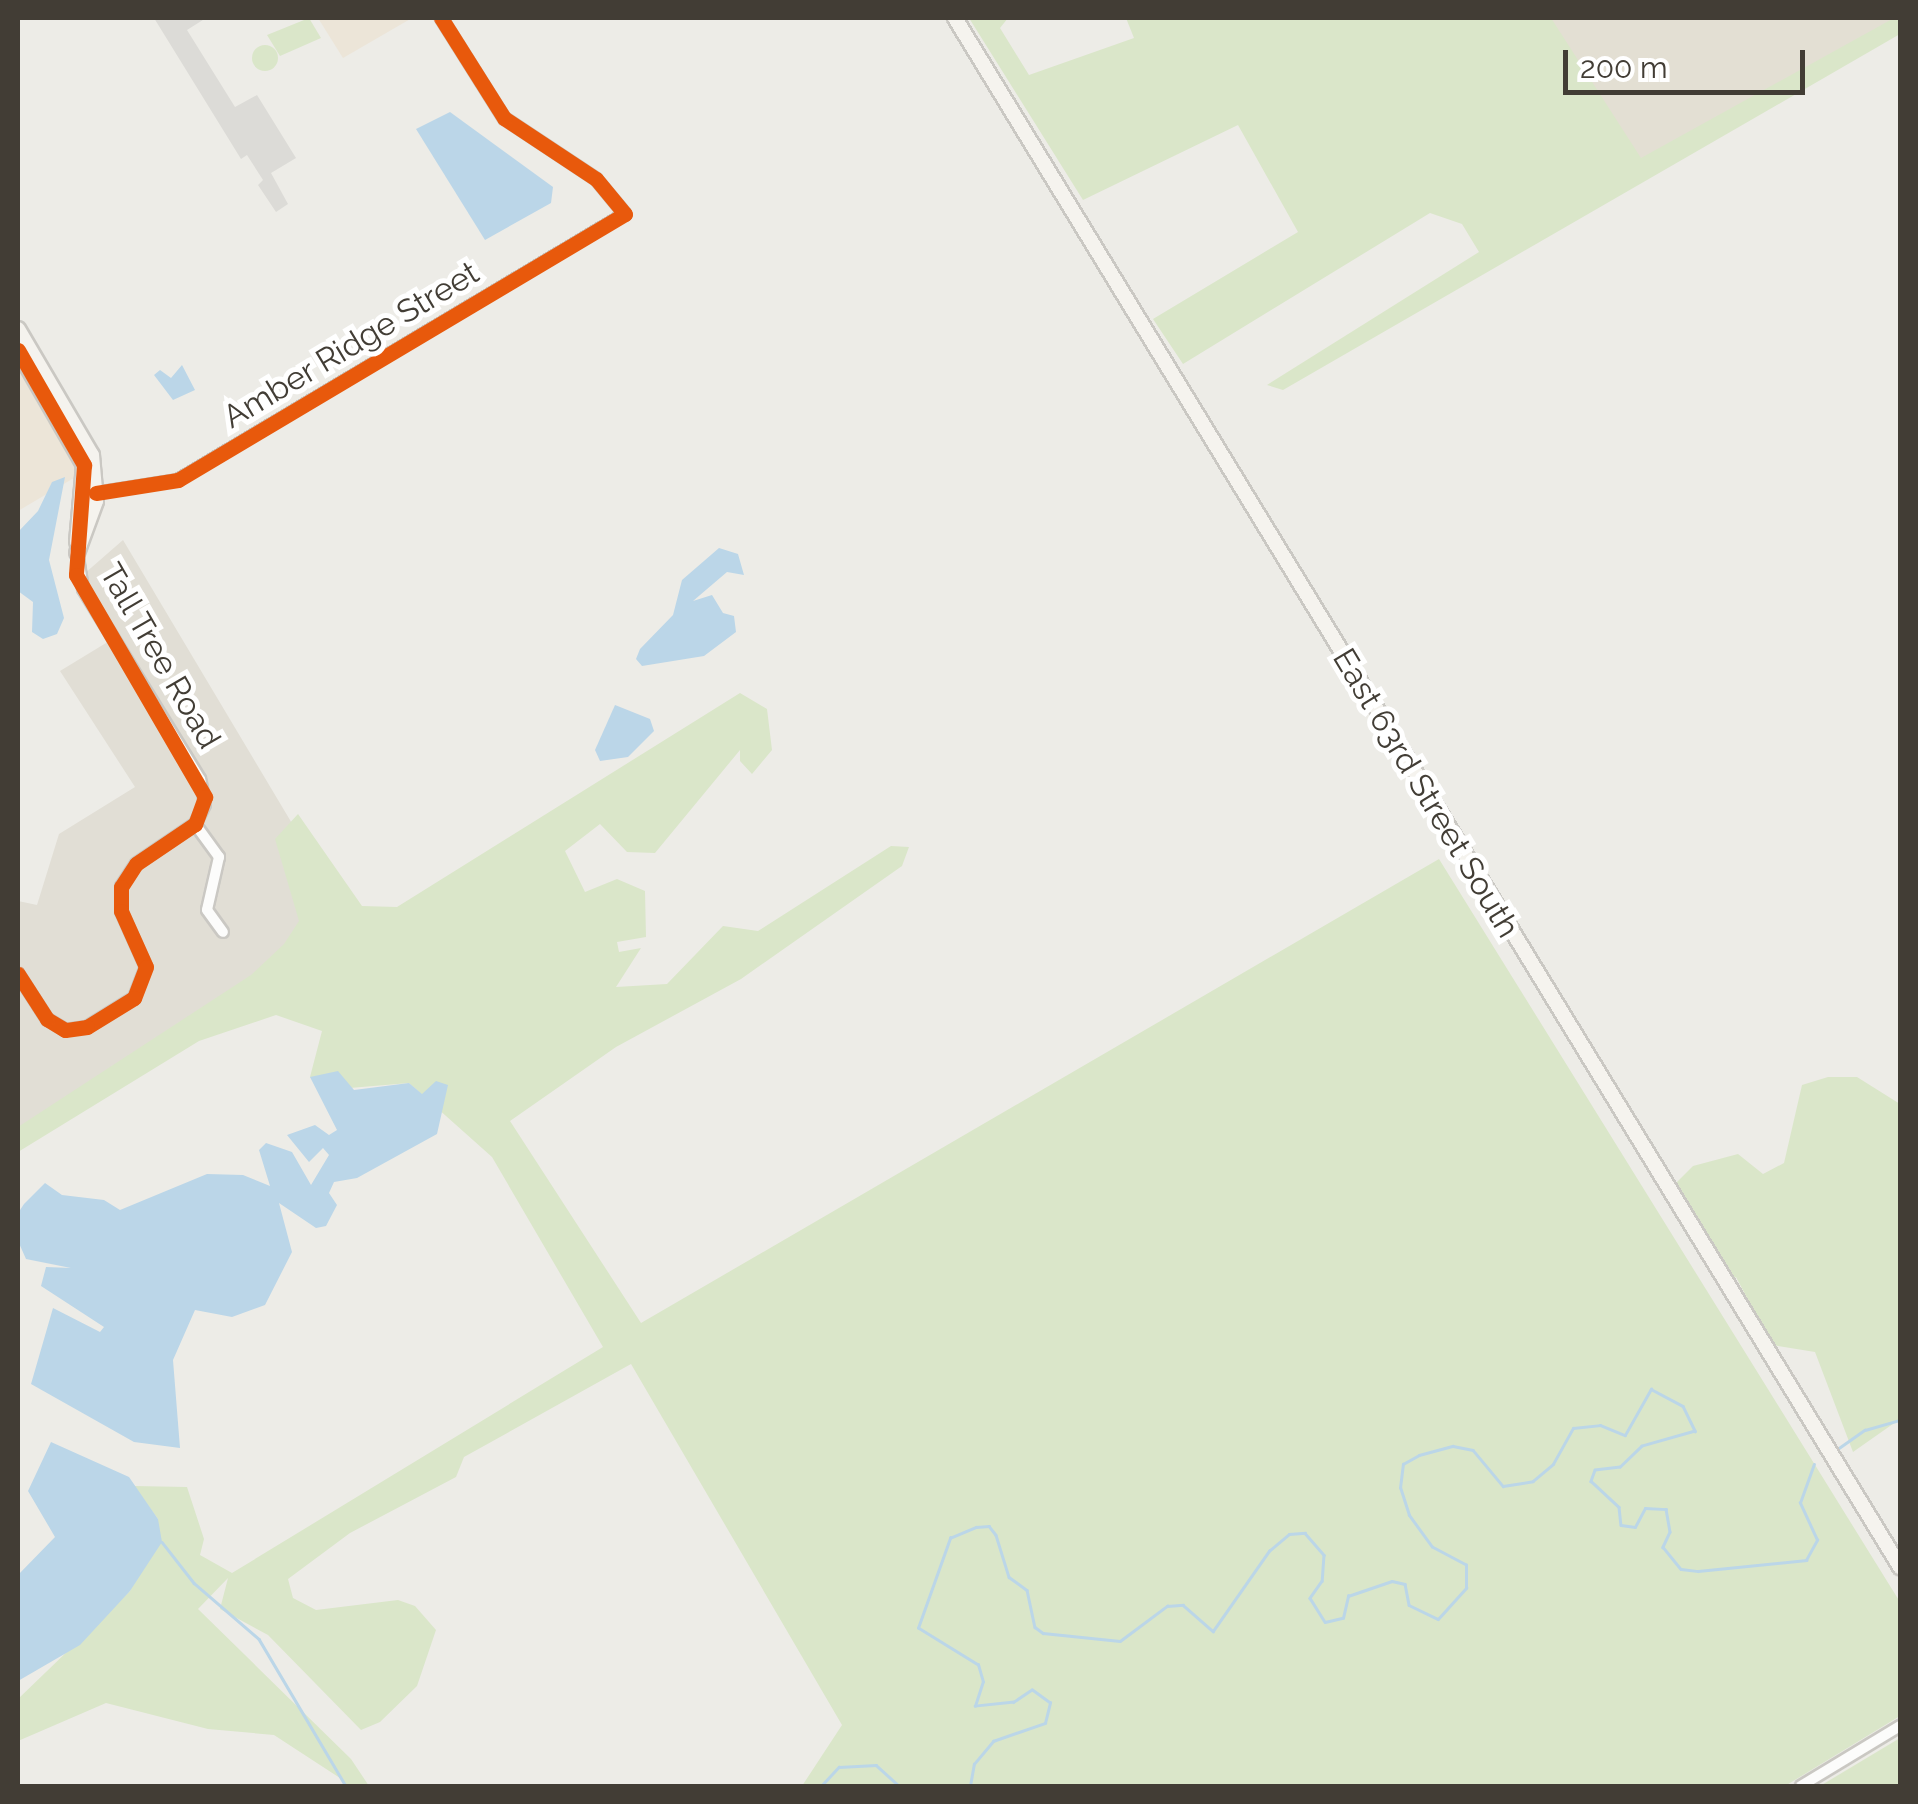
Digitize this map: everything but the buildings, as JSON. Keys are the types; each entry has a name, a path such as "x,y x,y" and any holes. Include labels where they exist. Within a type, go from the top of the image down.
{"main road":[{"name":"East 63rd Street South","path":"956,18 1900,1566"},
{"name":"Tall Tree Road","path":"18,329 85,439 96,493 76,553"},
{"name":"Tall Tree Road","path":"18,350 84,465 76,553"}],"street":[{"name":"Amber Ridge Street","path":"96,493 178,480 625,214 596,180 504,118 442,18"},
{"name":"Tall Tree Road","path":"76,553 82,589 200,780 204,804 196,824"},
{"path":"18,974 46,1019 64,1030 88,1027 134,998 146,966 121,911 121,887 136,864 196,824 219,857 207,910 213,927 222,932"},
{"path":"1800,1786 1900,1726"}],"shaded area":[{"path":"154,18 206,18 187,30 235,107 257,95 296,158 271,173 288,204 276,212 258,185 263,180 247,155 241,159"},
{"path":"318,18 412,18 343,58"},
{"path":"1535,18 1900,18 1900,20 1635,180"},
{"path":"18,358 84,472 18,511"},
{"path":"123,540 355,929 18,1140 18,901 37,905 59,834 135,787 60,671 106,643 111,621 84,574"}],"green space":[{"path":"309,18 321,38 280,56 267,35"},
{"path":"969,18 1008,18 1000,28 1029,75 1134,38 1126,18 1551,18 1641,158 1894,18 1900,18 1900,34 1283,390 1267,385 1479,252 1462,224 1430,213 1183,364 1153,319 1298,232 1238,125 1083,200"},
{"path":"265,45 274,49 278,58 274,67 265,71 256,67 252,58 256,49"},
{"path":"740,693 767,709 772,750 752,774 740,761 740,750 655,853 627,852 600,824 565,851 585,892 617,879 645,891 646,937 617,942 619,952 641,948 616,987 667,984 723,926 758,931 891,846 909,847 902,866 741,979 616,1047 510,1121 641,1323 1439,859 1900,1602 1900,1716 1785,1786 802,1786 842,1725 631,1364 464,1457 456,1477 350,1533 288,1579 293,1598 316,1610 398,1600 415,1606 436,1630 417,1686 380,1722 361,1730 268,1635 220,1609 228,1578 198,1609 351,1759 369,1786 343,1786 343,1780 274,1735 208,1729 106,1703 18,1741 18,1699 130,1591 158,1519 134,1486 187,1487 204,1539 200,1555 232,1573 603,1347 492,1157 409,1083 338,1089 310,1077 322,1031 276,1015 199,1041 18,1152 18,1127 251,975 284,944 299,921 275,839 298,814 362,906 397,907"},
{"path":"1828,1077 1857,1077 1900,1104 1900,1419 1853,1452 1815,1352 1772,1345 1736,1277 1723,1284 1667,1192 1693,1166 1738,1154 1763,1174 1784,1163 1802,1085"},
{"path":"1900,1738 1900,1786 1820,1786"}],"water":[{"path":"450,112 553,187 551,203 485,240 416,129"},
{"path":"182,365 195,390 173,400 154,375 160,370 171,378"},
{"path":"65,477 49,560 64,618 57,634 43,639 32,632 33,602 18,591 18,532 38,511 52,482"},
{"path":"719,548 738,554 744,575 727,572 693,601 712,595 723,613 734,616 736,632 704,656 642,666 636,659 640,649 673,615 682,580"},
{"path":"615,705 650,719 654,731 628,757 600,761 595,750"},
{"path":"338,1071 354,1090 409,1083 422,1094 436,1081 448,1085 437,1134 357,1178 334,1182 329,1193 337,1205 326,1226 316,1228 279,1203 292,1252 265,1305 232,1317 195,1310 173,1360 180,1448 134,1442 31,1384 53,1308 100,1332 104,1327 41,1286 46,1267 71,1268 26,1259 18,1241 18,1213 24,1204 45,1183 62,1195 104,1200 120,1210 207,1174 243,1175 270,1186 259,1150 266,1143 292,1152 311,1185 329,1155 323,1148 309,1162 287,1135 315,1125 329,1135 337,1130 310,1077"},
{"path":"51,1442 129,1477 158,1519 162,1542 130,1591 80,1645 18,1681 18,1575 55,1537 28,1491"}],"waterway":[{"path":"970,1786 974,1764 993,1741 1045,1723 1050,1703 1032,1690 1014,1702 975,1706 983,1682 978,1665 918,1628 950,1538 976,1527 989,1526 996,1535 1009,1577 1027,1590 1035,1627 1043,1633 1120,1641 1167,1606 1183,1605 1213,1631 1269,1551 1289,1534 1305,1533 1324,1555 1322,1581 1310,1598 1325,1622 1343,1618 1348,1596 1392,1581 1405,1584 1409,1605 1438,1619 1466,1588 1466,1565 1432,1547 1409,1515 1400,1488 1403,1464 1419,1455 1453,1446 1473,1450 1503,1486 1533,1481 1553,1464 1573,1428 1600,1425 1625,1435 1651,1389 1683,1406 1695,1431 1642,1446 1620,1467 1595,1470 1591,1481 1619,1507 1621,1525 1635,1527 1645,1508 1666,1509 1670,1532 1663,1547 1681,1569 1698,1571 1806,1560 1817,1540 1800,1503 1814,1464"},
{"path":"1836,1450 1865,1430 1900,1420"},
{"path":"162,1542 194,1583 259,1639 346,1786"},
{"path":"821,1786 839,1767 876,1765 899,1786"}],"cycle path":[{"path":"96,493 178,480 625,214 596,179 504,118 441,18"},
{"path":"18,350 84,465 76,575 205,797 195,824 136,864 121,887 121,911 146,967 134,998 87,1027 65,1030 47,1019 18,974"}]}
